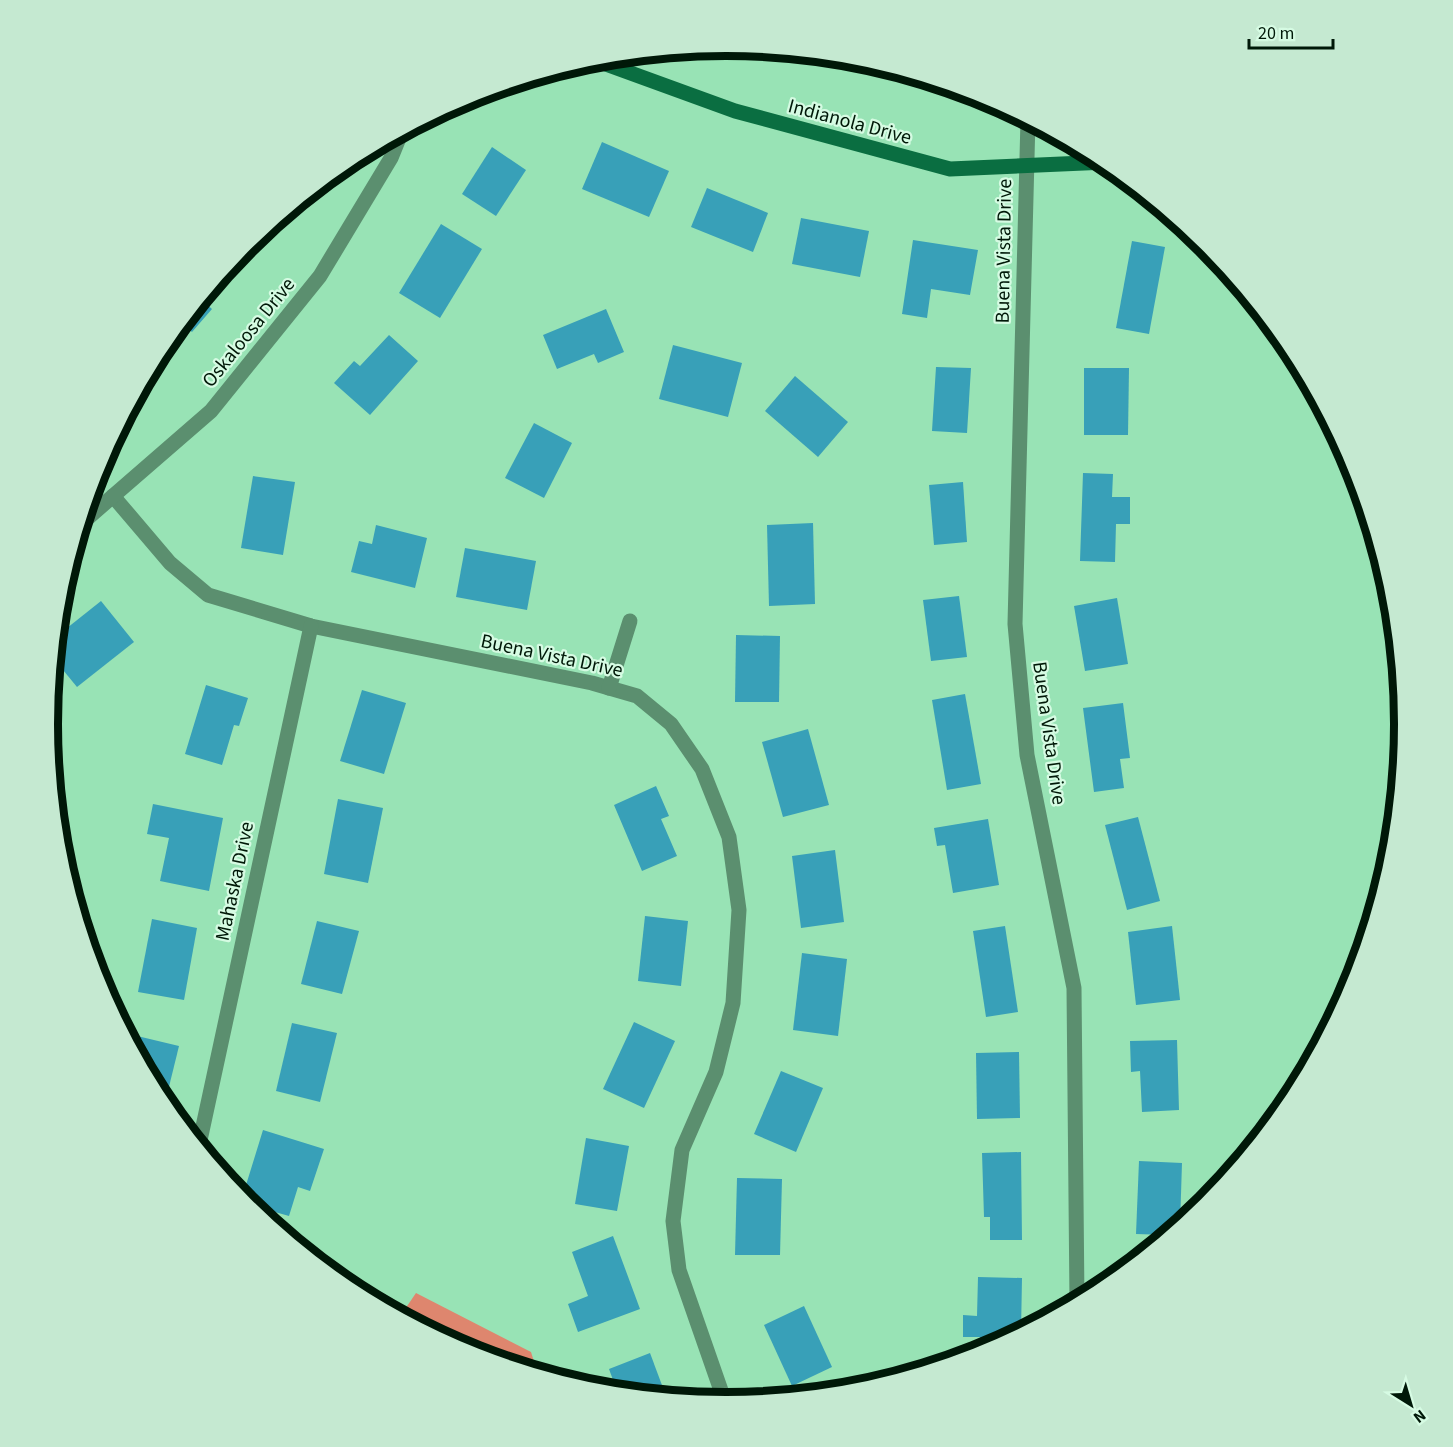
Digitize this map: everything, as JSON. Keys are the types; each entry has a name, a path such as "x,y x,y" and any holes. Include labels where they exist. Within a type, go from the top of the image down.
{"street":[{"name":"Indianola Drive","path":"610,66 735,111 950,169 1090,163"},
{"name":"Buena Vista Drive","path":"1028,127 1015,624 1027,755 1074,988 1077,1292"},
{"name":"Oskaloosa Drive","path":"92,514 211,411 320,276 391,158 397,143"},
{"name":"Buena Vista Drive","path":"113,496 171,563 208,595 311,626 609,688 637,696 671,724 702,769 729,837 739,910 733,1003 716,1072 682,1150 673,1221 679,1270 721,1392"},
{"path":"609,688 630,621"},
{"name":"Mahaska Drive","path":"201,1135 311,626"}],"shaded area":[{"path":"416,1293 531,1352 534,1363 471,1341 405,1309"}],"building":[{"path":"602,142 669,171 649,217 582,189"},
{"path":"492,147 526,170 496,216 462,194"},
{"path":"707,188 768,213 753,252 691,227"},
{"path":"801,218 869,231 860,277 792,264"},
{"path":"441,224 482,249 440,318 399,293"},
{"path":"913,240 978,250 970,295 931,289 927,318 902,314"},
{"path":"1132,241 1165,247 1149,334 1116,328"},
{"path":"207,305 212,309 192,332 188,329"},
{"path":"606,309 624,352 598,363 594,354 557,369 543,335"},
{"path":"389,335 418,361 370,415 334,383 354,361 360,366"},
{"path":"673,345 742,363 728,417 659,399"},
{"path":"936,367 971,368 967,433 932,431"},
{"path":"1084,368 1129,368 1128,435 1084,435"},
{"path":"795,376 848,422 818,457 765,411"},
{"path":"534,423 572,443 544,498 505,478"},
{"path":"1083,473 1113,474 1112,497 1130,497 1130,524 1116,524 1115,562 1080,561"},
{"path":"253,476 295,482 283,555 241,548"},
{"path":"963,482 967,542 934,545 929,485"},
{"path":"813,523 815,604 769,606 767,525"},
{"path":"376,525 427,538 415,588 351,572 359,541 372,544"},
{"path":"465,548 536,561 527,610 456,597"},
{"path":"959,596 967,657 931,661 923,600"},
{"path":"1117,598 1128,664 1085,671 1074,606"},
{"path":"101,601 134,642 77,687 61,668 65,630"},
{"path":"736,635 780,636 779,702 735,702"},
{"path":"206,685 248,698 239,726 234,725 222,765 185,754"},
{"path":"362,690 406,703 384,774 340,761"},
{"path":"965,694 981,784 947,790 932,700"},
{"path":"1123,703 1130,758 1120,759 1124,788 1094,792 1083,708"},
{"path":"808,729 829,805 783,817 762,742"},
{"path":"656,786 669,816 661,819 677,856 642,871 614,805"},
{"path":"338,799 383,808 368,883 324,874"},
{"path":"153,804 223,818 209,891 160,881 169,838 147,834"},
{"path":"1138,817 1160,901 1127,910 1105,825"},
{"path":"988,819 999,885 953,893 945,845 937,846 934,828"},
{"path":"835,850 844,922 801,928 792,856"},
{"path":"645,916 688,921 681,986 638,981"},
{"path":"152,919 197,928 184,1000 138,992"},
{"path":"317,921 359,931 342,994 301,984"},
{"path":"1005,926 1018,1012 986,1017 973,931"},
{"path":"1172,926 1180,1000 1136,1005 1128,932"},
{"path":"802,953 847,959 838,1036 793,1030"},
{"path":"634,1022 675,1041 644,1108 603,1089"},
{"path":"292,1023 337,1033 320,1102 276,1091"},
{"path":"136,1036 179,1046 168,1090"},
{"path":"1177,1040 1179,1110 1142,1112 1140,1071 1131,1072 1130,1041"},
{"path":"1019,1052 1020,1118 977,1119 976,1053"},
{"path":"781,1071 823,1088 796,1152 754,1134"},
{"path":"263,1130 324,1149 310,1191 298,1187 289,1216 269,1210 245,1187"},
{"path":"586,1138 629,1146 617,1211 575,1204"},
{"path":"1021,1152 1022,1240 990,1240 990,1217 984,1217 982,1153"},
{"path":"1139,1161 1182,1163 1180,1213 1156,1235 1136,1234"},
{"path":"737,1178 782,1179 780,1255 735,1255"},
{"path":"613,1236 640,1309 578,1332 568,1304 588,1296 572,1252"},
{"path":"978,1277 1022,1278 1021,1323 980,1342 980,1337 963,1337 963,1315 977,1316"},
{"path":"804,1306 832,1367 792,1386 764,1325"},
{"path":"650,1353 663,1388 614,1382 609,1369"}]}
